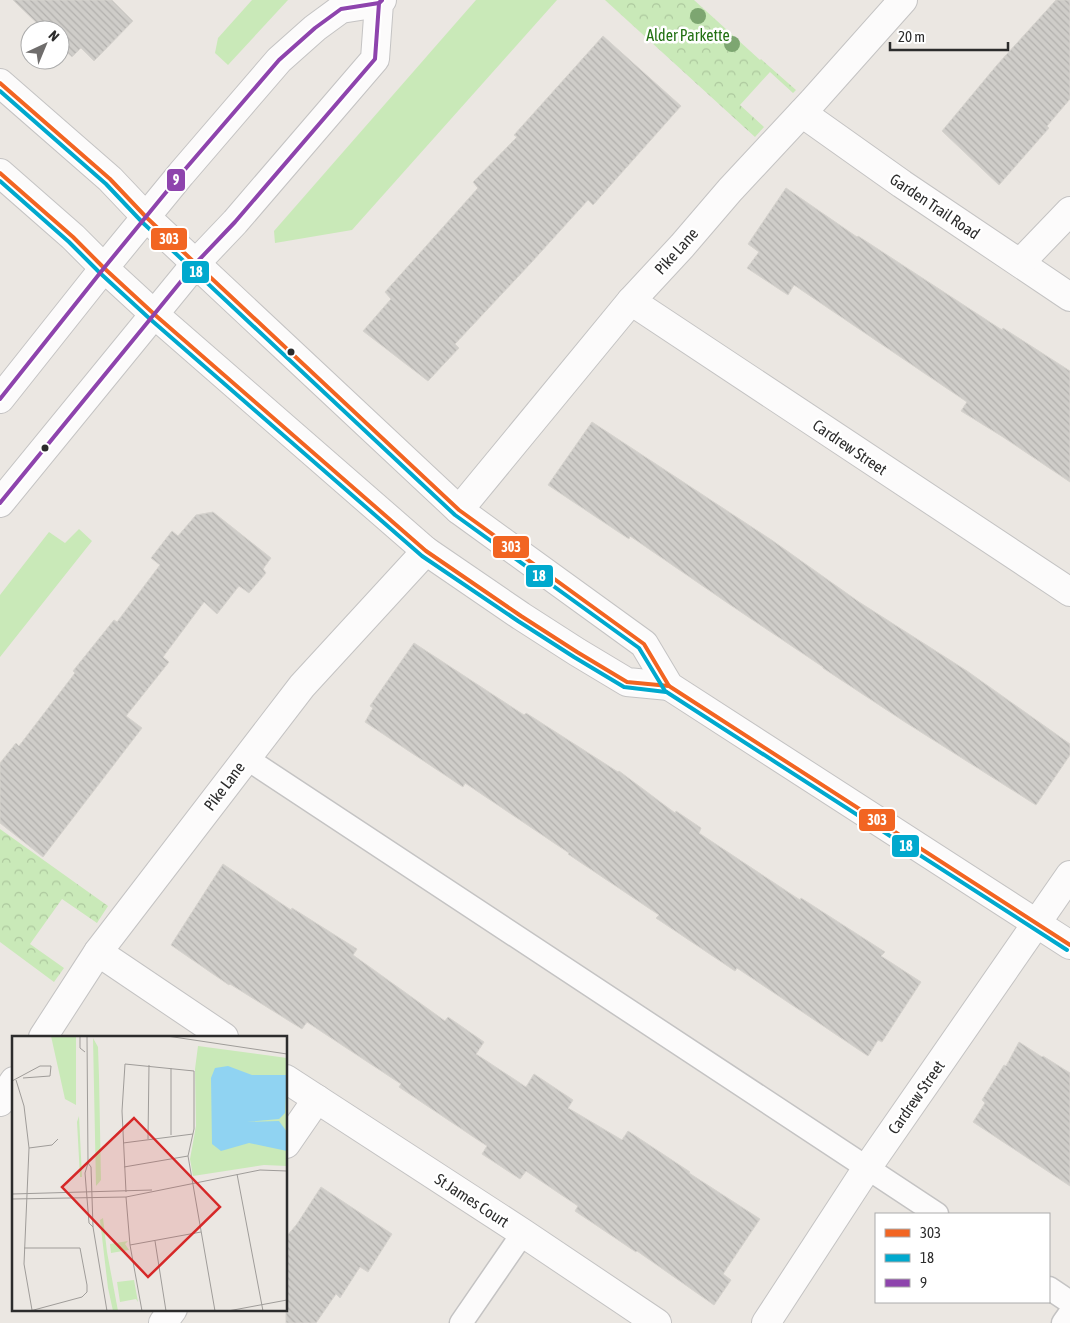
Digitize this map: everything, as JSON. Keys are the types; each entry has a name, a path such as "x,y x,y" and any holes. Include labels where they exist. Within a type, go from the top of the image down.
{"street":[{"name":"Pike Lane","path":"459,510 631,301 903,0"},
{"path":"0,400 104,268 279,60 315,28 341,9 381,2 375,59 235,222 196,263 0,503"},
{"path":"0,83 110,179 146,217 459,510 644,644 669,686 1070,946"},
{"name":"Garden Trail Road","path":"802,113 902,184 1070,297"},
{"path":"0,173 73,237 154,314 426,551 521,616 627,682 669,686"},
{"path":"1020,263 1070,211"},
{"name":"Cardrew Street","path":"631,301 1070,592"},
{"name":"Pike Lane","path":"44,1036 98,952 302,686 426,551"},
{"name":"Cardrew Street","path":"766,1323 867,1168 1070,875"},
{"path":"98,952 223,1036"},
{"name":"St James Court","path":"288,1079 657,1323"},
{"path":"0,1102 12,1084"},
{"path":"288,1141 317,1099"},
{"path":"163,1323 172,1310"}],"lane":[{"path":"246,758 935,1213"},
{"path":"460,1323 523,1233"},
{"path":"1050,1289 1070,1302"},
{"path":"1063,1323 1070,1313"}],"green space":[{"path":"252,0 288,0 228,65 215,53 218,38"},
{"path":"476,0 557,0 352,230 275,243 274,231"},
{"name":"Alder Parkette","path":"605,0 694,0 796,90 793,93 770,72 740,105 764,127 755,137"},
{"path":"79,529 92,541 0,657 0,595 49,532 65,543"},
{"path":"0,829 108,906 97,923 62,899 30,944 64,968 54,982 0,942"}],"building":[{"path":"13,0 112,0 133,21 94,61 81,48 72,57 70,55 70,20 34,20"},
{"path":"1056,0 1070,0 1070,99 1047,126 1049,128 999,185 942,131 997,65"},
{"path":"603,36 681,106 593,205 588,200 455,344 459,348 428,381 363,331 391,299 385,292 478,188 473,182 517,137 514,135"},
{"path":"786,188 857,237 1002,330 1003,328 1070,371 1070,482 961,411 967,402 794,285 788,295 747,268 759,252 748,244"},
{"path":"592,422 773,541 859,602 967,671 1070,744 1070,755 1036,805 905,722 630,536 629,539 548,485"},
{"path":"213,512 271,558 263,569 266,573 249,593 239,586 217,614 204,602 163,657 169,662 126,716 142,728 43,857 0,823 0,763 16,743 19,746 75,673 73,671 114,620 117,622 160,565 151,558 172,531 178,536 196,515"},
{"path":"414,643 524,715 526,713 619,771 675,813 676,811 701,828 699,833 800,900 801,898 885,952 881,956 921,982 882,1042 878,1040 868,1056 737,968 735,971 656,918 659,915 465,783 463,787 365,722 373,708 370,706"},
{"path":"223,864 291,910 292,908 357,949 353,955 445,1021 448,1017 484,1042 476,1054 526,1087 534,1074 573,1100 568,1108 622,1140 628,1131 760,1219 723,1274 731,1280 714,1305 637,1251 575,1211 578,1206 526,1171 520,1179 482,1154 487,1146 399,1087 401,1084 307,1022 302,1029 229,985 171,945"},
{"path":"1019,1042 1070,1073 1070,1186 973,1122 985,1103 982,1100 1004,1065 1006,1066"},
{"path":"321,1187 392,1234 368,1272 360,1267 340,1298 336,1294 316,1323 286,1323 286,1310 288,1310 288,1235"}],"transit line":[{"name":"9","path":"0,399 181,174 279,60 315,28 341,9 379,3 382,0"},
{"name":"9","path":"0,503 196,263 235,222 375,59 379,3 382,0"},
{"name":"303","path":"0,83 110,179 146,217 459,510 644,644 669,686 1070,945"},
{"name":"18","path":"0,91 106,184 142,222 455,515 639,648 665,691 1067,950"},
{"name":"303","path":"0,173 73,237 154,314 426,551 521,616 627,682 669,686"},
{"name":"18","path":"0,181 69,242 150,319 422,556 518,621 624,687 666,692"}]}
